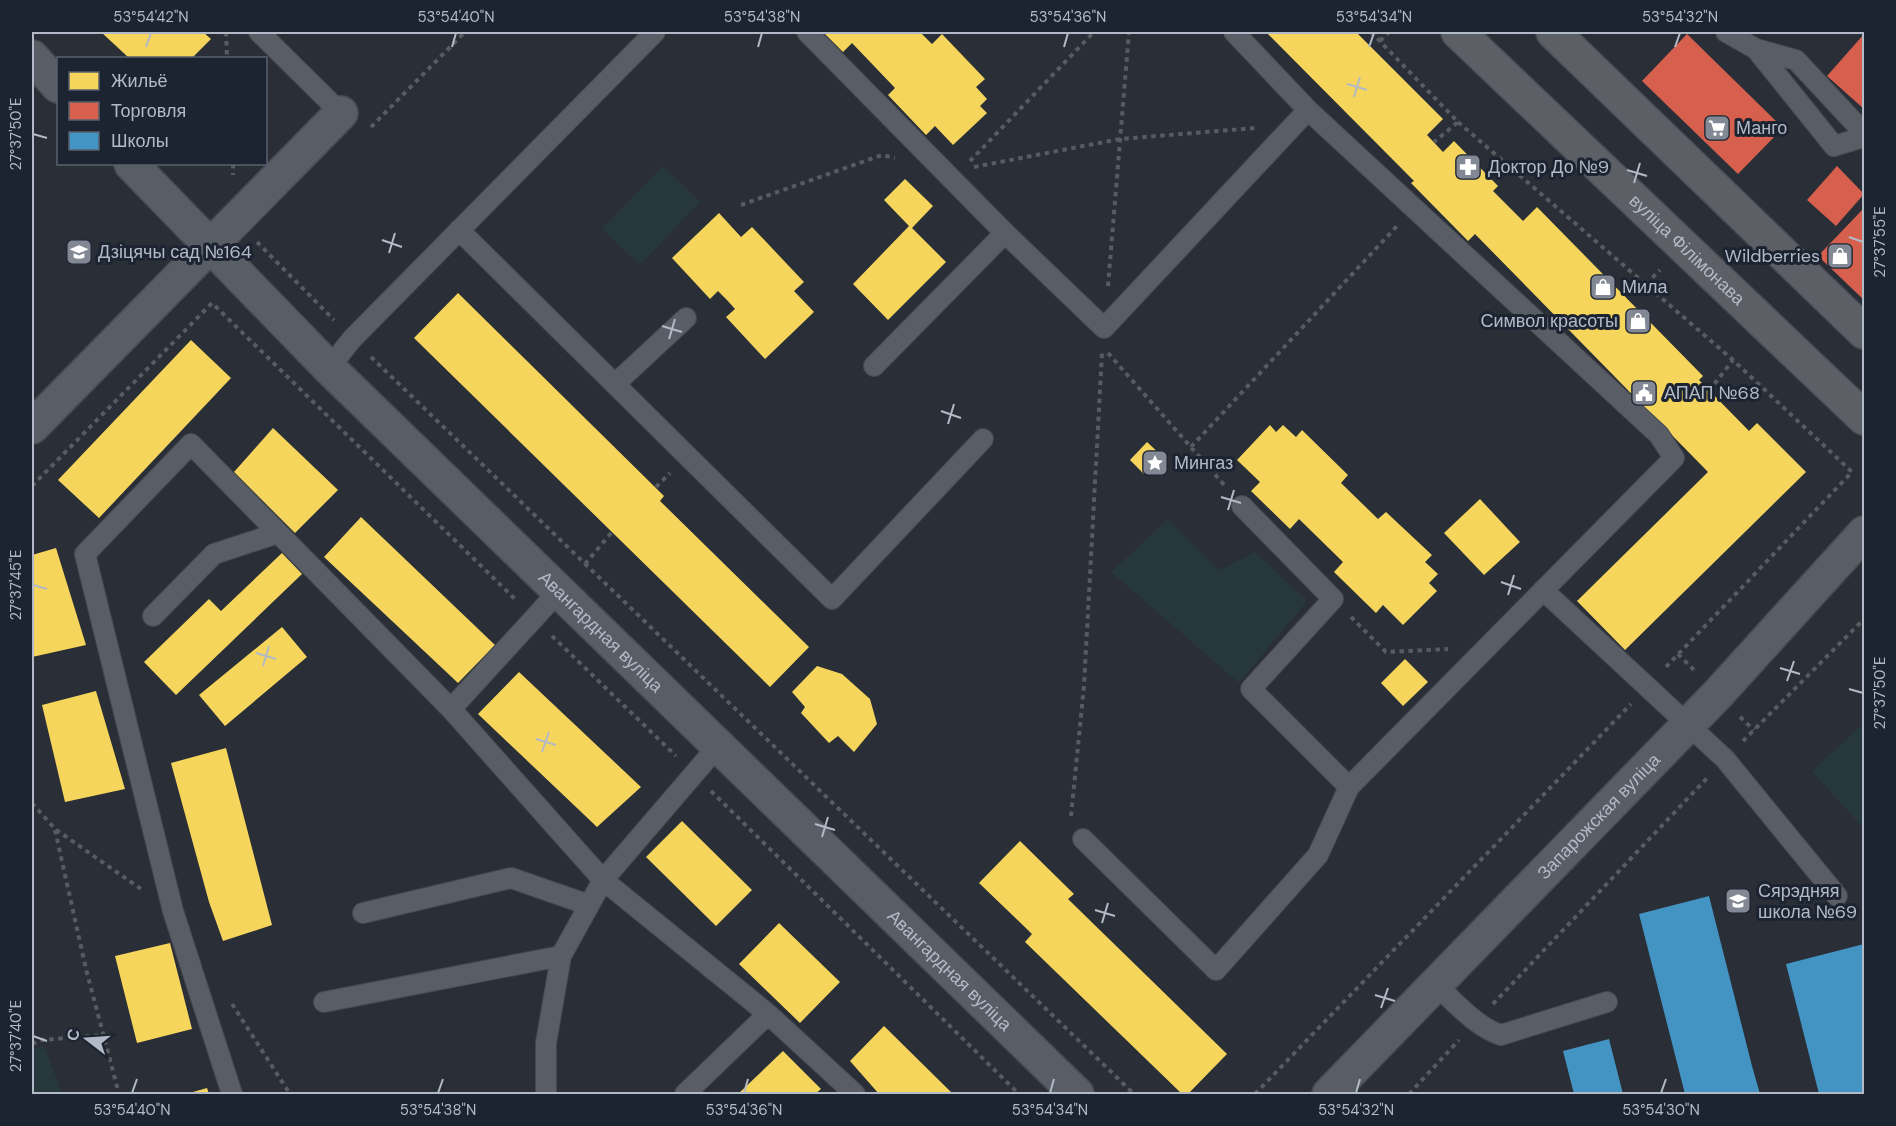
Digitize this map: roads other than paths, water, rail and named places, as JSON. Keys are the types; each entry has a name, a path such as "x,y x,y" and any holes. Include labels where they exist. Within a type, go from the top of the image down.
{"main road":[{"name":"вуліца Філімонава","path":"1458,32 1864,418"},
{"path":"1553,32 1864,332"}],"street":[{"path":"32,57 57,85"},
{"path":"32,427 341,113"},
{"name":"Авангардная вуліца","path":"132,165 210,248 329,368 1077,1095"},
{"name":"Запарожская вуліца","path":"1329,1095 1687,723 1717,695 1864,533"}],"lane":[{"path":"259,32 341,113"},
{"path":"329,368 352,339 655,32"},
{"path":"807,32 1005,233 1104,328 1301,117"},
{"path":"1083,839 1216,970 1317,855 1349,787 1674,458 1659,435 1413,209 1301,117 1234,32"},
{"path":"1726,32 1756,49 1796,60 1864,135 1834,146 1756,49"},
{"path":"459,230 832,599 983,439"},
{"path":"874,366 1005,233"},
{"path":"615,384 686,318"},
{"path":"232,1095 173,911 85,554 190,444 451,709 603,880 768,1014 855,1095"},
{"path":"1242,506 1333,599 1251,689 1349,787"},
{"path":"153,616 214,554 278,533"},
{"path":"1543,590 1725,759 1838,896"},
{"path":"451,709 559,591"},
{"path":"546,1095 546,1043 561,956 603,880 718,746"},
{"path":"363,913 511,878 589,905"},
{"path":"324,1002 561,956"},
{"path":"1436,985 1476,1021 1490,1031 1501,1035 1607,1002"},
{"path":"685,1095 768,1014"}],"place":[{"name":"Манго","path":"1717,128"},
{"name":"Доктор До №9","path":"1468,167"},
{"name":"Дзіцячы сад №164","path":"79,252"},
{"name":"Wildberries","path":"1840,256"},
{"name":"Мила","path":"1603,287"},
{"name":"Символ красоты","path":"1638,321"},
{"name":"АПАП №68","path":"1644,393"},
{"name":"Мингаз","path":"1155,463"},
{"name":"Сярэдняя школа №69","path":"1738,901"}]}
